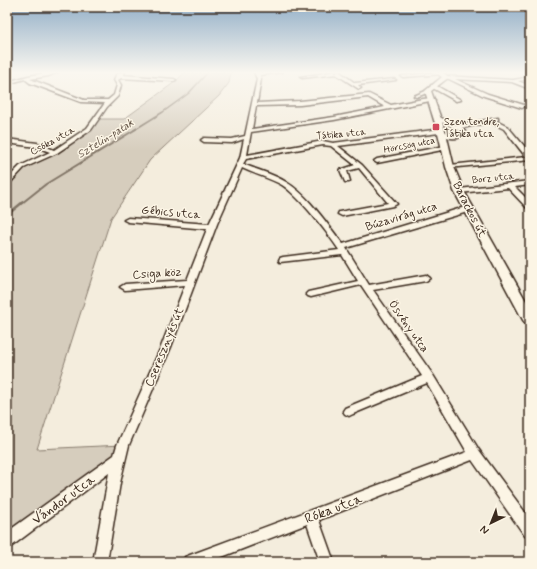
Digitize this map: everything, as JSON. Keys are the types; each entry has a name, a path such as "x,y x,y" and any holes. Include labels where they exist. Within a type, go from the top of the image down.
{"street":[{"path":"74,99 83,102 109,102"},
{"name":"Csóka utca","path":"7,183 22,167 55,152 89,129 113,99"},
{"name":"Cseresznyés út","path":"100,562 113,483 124,444 166,347 212,227 241,161 254,99"},
{"path":"253,105 300,103 338,99"},
{"path":"375,99 390,107"},
{"path":"498,99 522,106"},
{"path":"204,140 232,141 247,134 432,100"},
{"name":"Barackos út","path":"432,100 450,167 459,191 530,320"},
{"path":"437,118 456,127 493,120 506,128 530,158"},
{"name":"Tátika utca","path":"241,161 323,143 333,145 441,132 452,136 462,135 463,131 456,127"},
{"path":"7,141 37,145 55,152"},
{"path":"333,145 360,166 392,204 342,214"},
{"name":"Hörcsög utca","path":"378,161 445,148"},
{"path":"450,167 530,158"},
{"name":"Ösvény utca","path":"241,161 290,188 302,199 343,250 365,285 429,378 476,454 530,531"},
{"path":"347,181 342,170 360,166"},
{"name":"Borz utca","path":"459,191 530,183"},
{"path":"509,185 530,206"},
{"name":"Búzavirág utca","path":"283,260 343,250 468,209"},
{"name":"Gébics utca","path":"128,220 212,227"},
{"path":"311,294 365,285 426,278"},
{"name":"Csiga köz","path":"125,287 190,282"},
{"path":"349,411 429,378"},
{"name":"Róka utca","path":"190,562 476,454"},
{"name":"Vándor utca","path":"7,541 120,458"},
{"path":"311,516 327,562"}],"shaded area":[{"path":"152,99 216,99 150,160 111,218 37,449 123,445 120,458 7,541 7,191 12,184 9,182 18,170 41,159 89,129 96,119 124,119"}],"waterway":[{"name":"Sztelin-patak","path":"134,130 181,99"},
{"name":"Sztelin-patak","path":"22,203 46,184 136,129"},
{"name":"Sztelin-patak","path":"7,215 23,202"}],"place":[{"name":"Szentendre, Tátika utca","path":"436,127"}]}
